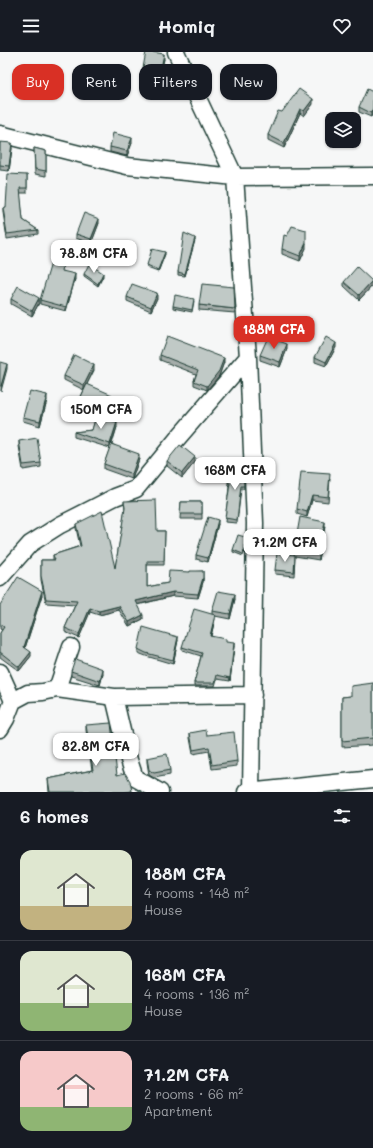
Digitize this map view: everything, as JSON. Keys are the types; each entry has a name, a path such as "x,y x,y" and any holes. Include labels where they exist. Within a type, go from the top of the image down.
{"street":[{"path":"176,52 235,177 248,357 255,523 253,695 249,792 373,779"},
{"path":"0,134 127,166 235,177 373,176"},
{"path":"0,578 30,544 60,525 115,497 136,489 176,439 248,357"},
{"path":"57,689 71,647"},
{"path":"0,672 13,701"},
{"path":"0,729 6,719 13,701 28,693 57,689 114,697 253,695"},
{"path":"114,697 136,785 160,792"}],"building":[{"path":"146,52 164,54 162,64 144,64"},
{"path":"299,89 313,99 304,111 300,109 284,143 268,135 278,111 282,112"},
{"path":"367,89 373,92 373,108 371,113 359,107"},
{"path":"113,133 132,138 127,151 110,147"},
{"path":"0,142 12,143 9,166 0,165"},
{"path":"34,148 46,151 46,171 35,169"},
{"path":"8,174 27,175 27,188 20,188 23,220 38,230 7,234 3,208 6,207"},
{"path":"84,213 99,219 91,239 76,234"},
{"path":"292,226 306,230 306,243 300,256 282,249 284,235 287,236"},
{"path":"184,233 195,238 185,274 178,272"},
{"path":"152,249 165,252 158,270 147,265"},
{"path":"51,263 63,266 62,271 75,274 66,307 40,300"},
{"path":"89,264 103,273 98,284 84,274"},
{"path":"357,267 372,281 359,295 344,282"},
{"path":"132,284 157,293 151,307 127,297"},
{"path":"202,284 234,287 235,309 199,305"},
{"path":"18,286 39,298 32,311 11,299"},
{"path":"175,295 194,299 192,310 173,306"},
{"path":"167,336 224,358 219,371 207,386 194,381 198,370 160,355"},
{"path":"268,337 287,344 280,362 260,355"},
{"path":"326,337 336,343 326,362 315,357"},
{"path":"74,355 94,365 84,385 64,376"},
{"path":"0,362 7,364 1,386 0,386"},
{"path":"87,384 112,395 103,415 78,403"},
{"path":"30,391 47,395 40,421 23,417"},
{"path":"96,416 117,422 110,444 74,432 92,430"},
{"path":"37,438 41,463 23,465 19,441"},
{"path":"111,444 139,454 132,474 104,464"},
{"path":"180,445 195,457 182,473 167,461"},
{"path":"231,463 243,465 244,486 241,486 237,520 225,518"},
{"path":"301,472 330,474 328,497 312,495 307,512 297,509"},
{"path":"156,500 157,531 165,531 164,561 147,561 147,587 168,583 169,571 203,571 203,578 198,594 173,592 136,601 143,615 129,622 119,606 99,611 90,608 79,634 65,628 77,601 46,599 41,576 41,560 55,560 53,555 81,546 76,524 102,511 115,568 125,508 124,501"},
{"path":"181,502 202,502 202,514 180,514"},
{"path":"208,517 218,520 208,558 196,555"},
{"path":"300,517 325,522 319,555 294,551"},
{"path":"238,535 245,537 245,548 243,554 233,550"},
{"path":"277,553 295,555 294,572 275,570"},
{"path":"18,577 42,591 24,647 31,652 19,667 0,652 0,633 4,627 0,624 0,605"},
{"path":"218,591 235,594 230,614 212,611"},
{"path":"194,609 215,615 210,636 226,639 226,642 234,643 230,678 217,675 215,683 194,683 202,653 182,647"},
{"path":"143,627 178,637 173,660 146,653 138,649"},
{"path":"75,659 103,669 100,681 71,671"},
{"path":"373,683 373,738 342,741 342,697 351,696 351,686"},
{"path":"111,723 117,775 125,773 130,781 132,791 50,792 48,779 93,770 86,725"},
{"path":"206,730 207,735 234,732 237,761 212,765 209,747 193,750 190,733"},
{"path":"167,754 170,770 154,773 149,770 147,758"}]}
